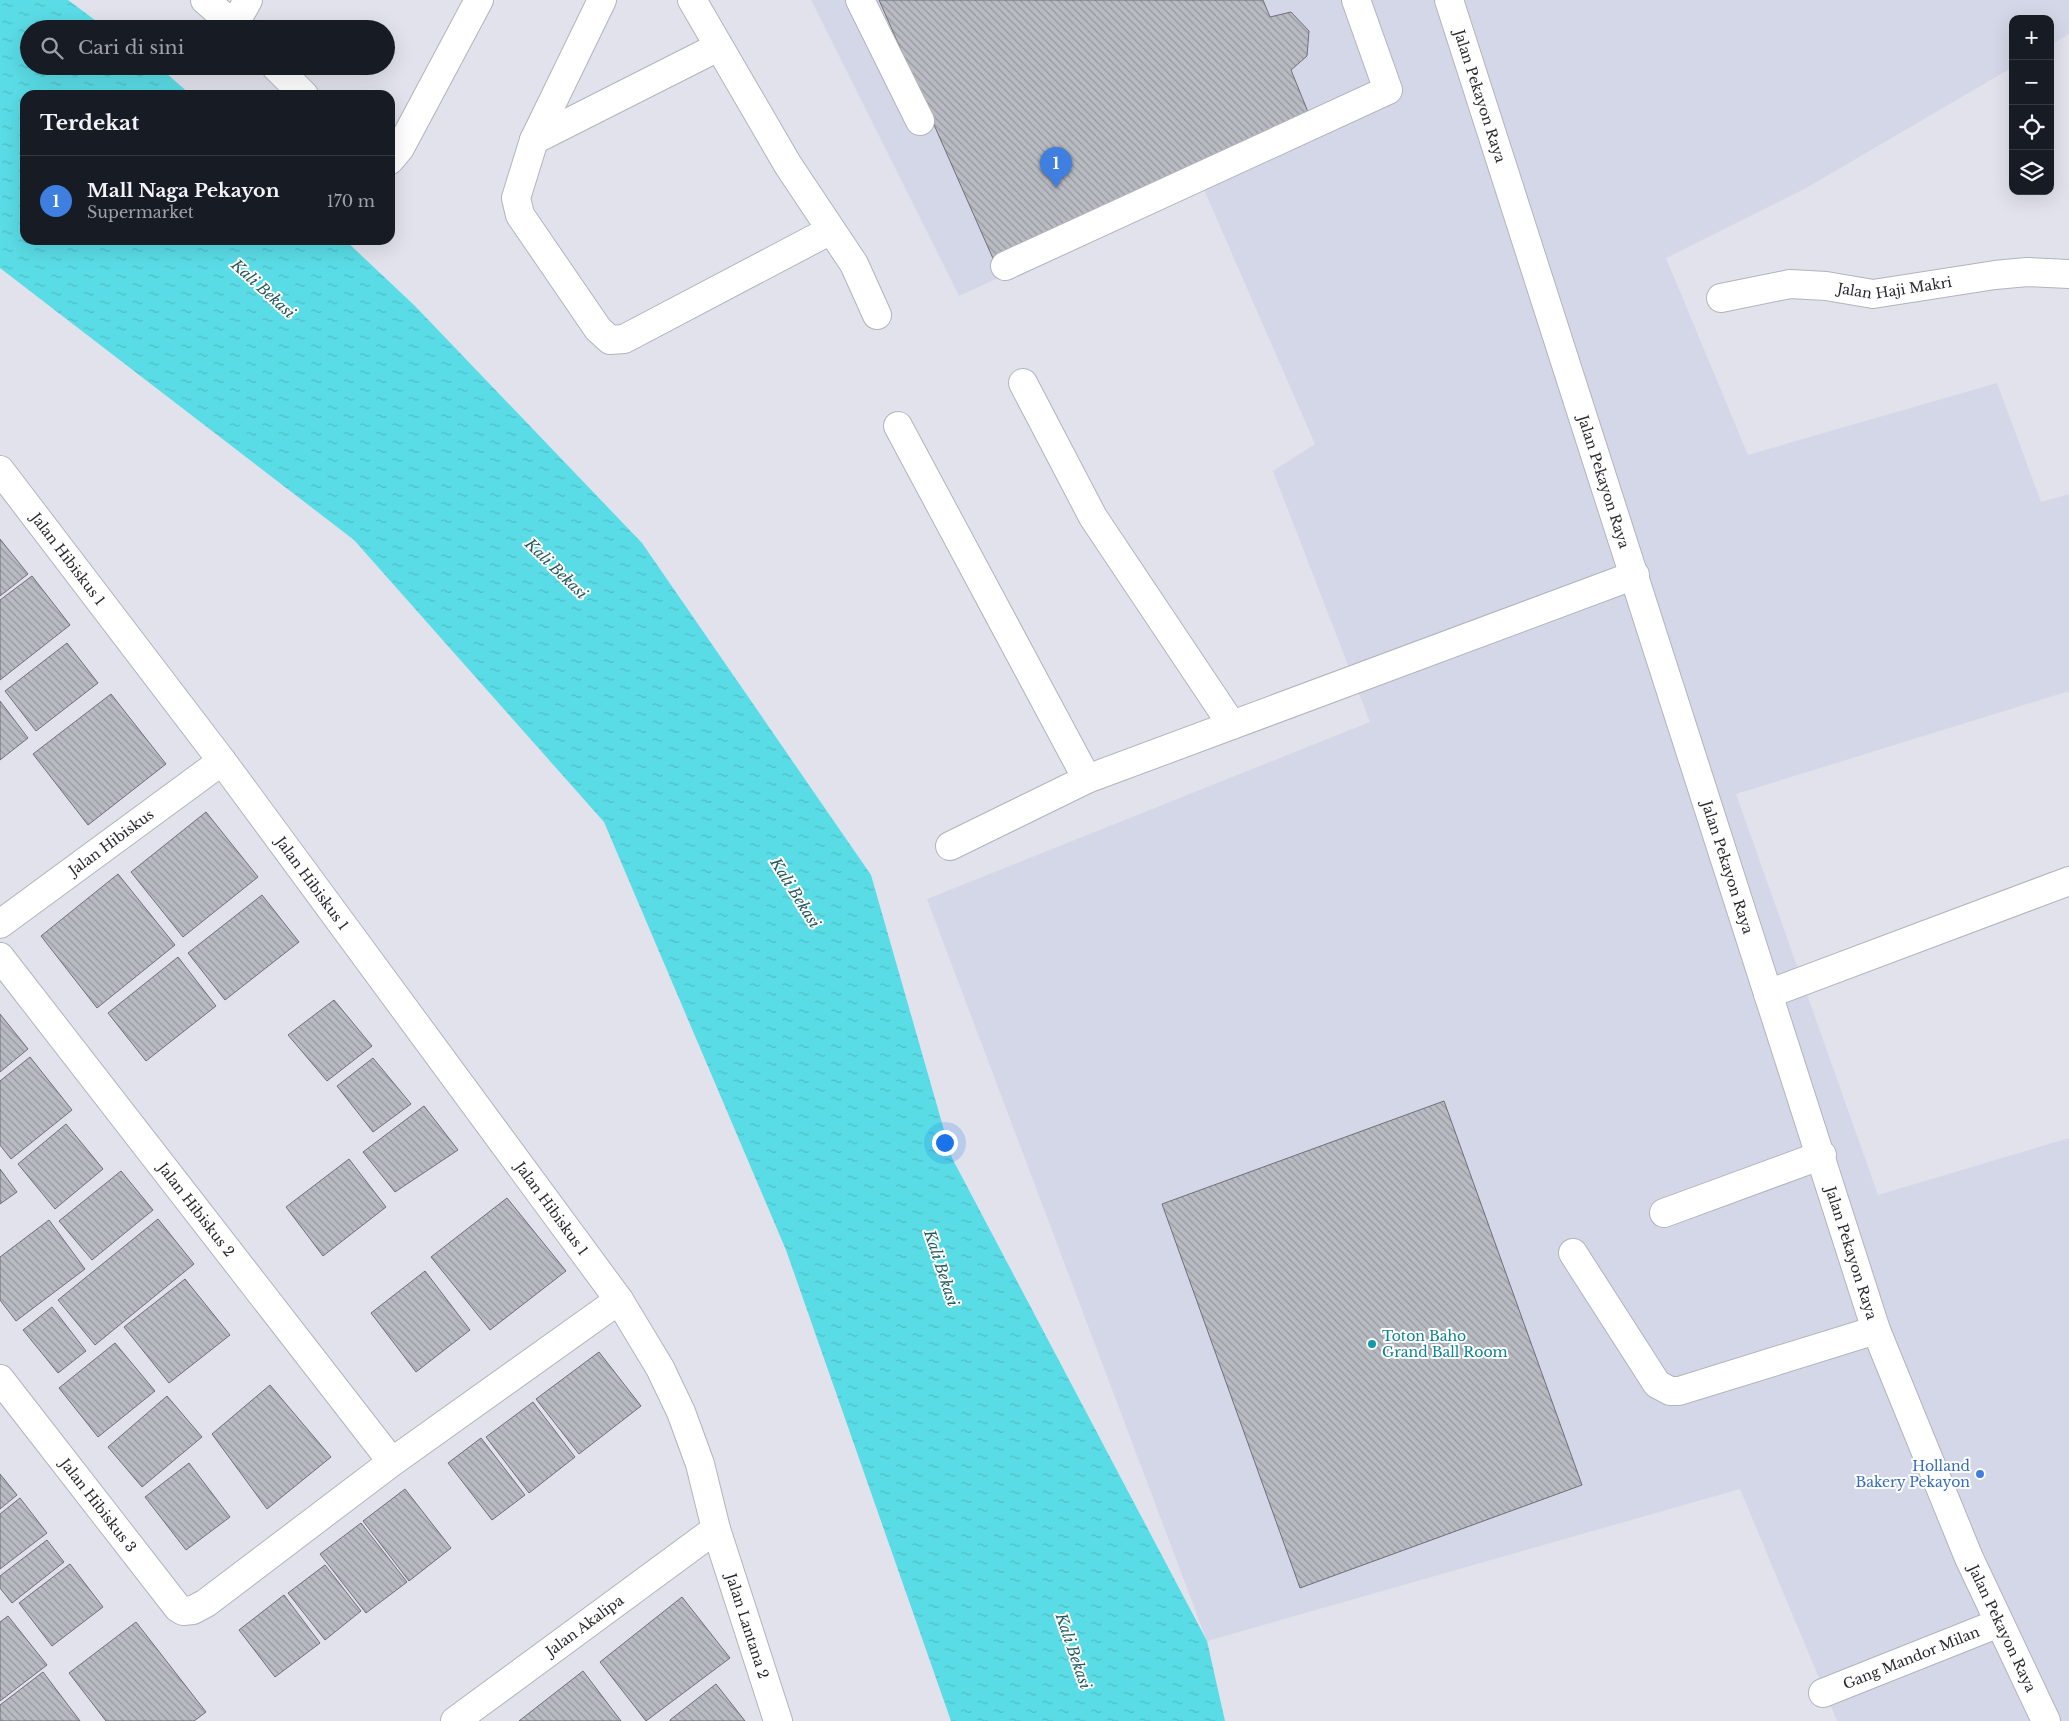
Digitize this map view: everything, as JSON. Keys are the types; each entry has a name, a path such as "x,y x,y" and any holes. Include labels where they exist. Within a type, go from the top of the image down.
{"street":[{"path":"205,0 228,20"},
{"path":"239,20 248,0"},
{"path":"395,154 400,148 479,0"},
{"path":"602,0 534,140 518,189 516,206 520,215 598,329 610,340 624,339 831,230"},
{"path":"692,0 788,165 865,285 877,315"},
{"path":"860,0 920,121"},
{"path":"1005,266 1388,90 1356,0"},
{"name":"Jalan Pekayon Raya","path":"1450,0 1768,994 1822,1155 1876,1330 1958,1532 2046,1721"},
{"path":"534,140 718,47"},
{"path":"284,75 299,90"},
{"name":"Jalan Haji Makri","path":"1721,298 1790,284 1826,286 1873,294 1995,275 2027,272 2069,274"},
{"path":"1023,383 1093,517 1232,725"},
{"path":"898,426 1087,779"},
{"name":"Jalan Hibiskus 1","path":"0,470 222,761 619,1300 660,1368 681,1412 700,1464 716,1529"},
{"path":"950,846 1087,779 1635,575"},
{"name":"Jalan Hibiskus","path":"0,924 222,761"},
{"path":"1768,994 2069,880"},
{"name":"Jalan Hibiskus 2","path":"0,957 392,1462"},
{"path":"1664,1213 1822,1155"},
{"path":"1573,1253 1657,1384 1670,1391 1679,1390 1876,1330"},
{"name":"Jalan Hibiskus 3","path":"0,1379 178,1608 183,1611 193,1610 206,1603 392,1462 619,1300"},
{"name":"Jalan Akalipa","path":"455,1721 716,1529"},
{"name":"Jalan Lantana 2","path":"716,1529 778,1721"},
{"name":"Gang Mandor Milan","path":"1823,1693 1999,1623"}],"shaded area":[{"path":"811,0 2069,0 2069,34 2054,43 2054,15 2009,15 2009,69 1806,188 1666,258 1748,455 1997,383 2041,502 2069,494 2069,691 1736,794 1878,1195 2069,1138 2069,1721 1837,1721 1740,1489 1207,1641 927,899 1370,722 1273,471 1315,444 1202,185 959,296"}],"water":[{"name":"Kali Bekasi","path":"0,0 68,0 95,20 20,20 20,75 168,75 185,90 20,90 20,245 350,245 415,306 642,543 871,875 952,1158 1207,1641 1225,1721 951,1721 786,1250 604,822 354,540 0,268"}],"building":[{"path":"879,0 1263,0 1270,17 1291,12 1309,31 1307,56 1291,70 1308,112 995,263"},
{"path":"0,539 28,574 0,596"},
{"path":"32,576 70,625 0,680 0,600"},
{"path":"67,643 98,683 36,731 5,691"},
{"path":"111,694 166,764 88,825 33,754"},
{"path":"0,701 28,738 0,760"},
{"path":"206,812 258,877 183,937 131,872"},
{"path":"118,874 175,945 97,1008 41,936"},
{"path":"262,895 299,942 225,1000 188,953"},
{"path":"178,957 216,1006 146,1061 108,1013"},
{"path":"334,1000 372,1046 327,1081 288,1035"},
{"path":"0,1014 28,1049 0,1072"},
{"path":"30,1057 72,1110 11,1159 0,1145 0,1081"},
{"path":"373,1058 411,1104 373,1132 337,1086"},
{"name":"Toton Baho Grand Ball Room","path":"1444,1101 1582,1485 1300,1588 1162,1204"},
{"path":"424,1106 458,1150 395,1192 363,1152"},
{"path":"66,1124 103,1169 55,1209 18,1164"},
{"path":"349,1159 386,1207 323,1256 286,1207"},
{"path":"0,1169 17,1192 0,1204"},
{"path":"121,1171 153,1210 92,1260 59,1221"},
{"path":"507,1198 566,1271 490,1330 431,1257"},
{"path":"158,1219 194,1264 95,1345 58,1300"},
{"path":"49,1220 85,1269 16,1321 0,1300 0,1257"},
{"path":"425,1271 470,1330 416,1372 371,1313"},
{"path":"185,1279 230,1335 169,1383 124,1327"},
{"path":"52,1307 86,1351 58,1373 23,1330"},
{"path":"115,1343 155,1391 98,1437 59,1388"},
{"path":"599,1352 641,1406 579,1454 536,1399"},
{"path":"270,1385 331,1457 267,1509 212,1434"},
{"path":"167,1396 202,1437 142,1487 108,1447"},
{"path":"533,1402 575,1457 529,1493 486,1437"},
{"path":"481,1438 525,1495 492,1520 448,1463"},
{"path":"189,1463 230,1517 186,1550 145,1497"},
{"path":"0,1474 17,1495 0,1509"},
{"path":"405,1489 451,1548 409,1581 363,1521"},
{"path":"20,1498 47,1533 0,1569 0,1514"},
{"path":"361,1523 407,1582 366,1613 320,1554"},
{"path":"47,1540 64,1562 12,1603 0,1588 0,1576"},
{"path":"70,1564 103,1607 52,1646 19,1603"},
{"path":"325,1565 361,1611 325,1640 288,1593"},
{"path":"284,1595 320,1643 275,1677 239,1630"},
{"path":"682,1597 730,1658 646,1721 600,1662"},
{"path":"8,1616 47,1665 0,1701 0,1622"},
{"path":"136,1622 206,1712 194,1721 106,1721 69,1673"},
{"path":"583,1671 621,1721 519,1721"},
{"path":"43,1672 80,1721 0,1721 0,1705"},
{"path":"716,1684 745,1721 670,1721 670,1720"}],"place":[{"name":"Mall Naga Pekayon","path":"1056,188"},
{"name":"Toton Baho Grand Ball Room","path":"1372,1344"},
{"name":"Holland Bakery Pekayon","path":"1980,1474"}]}
